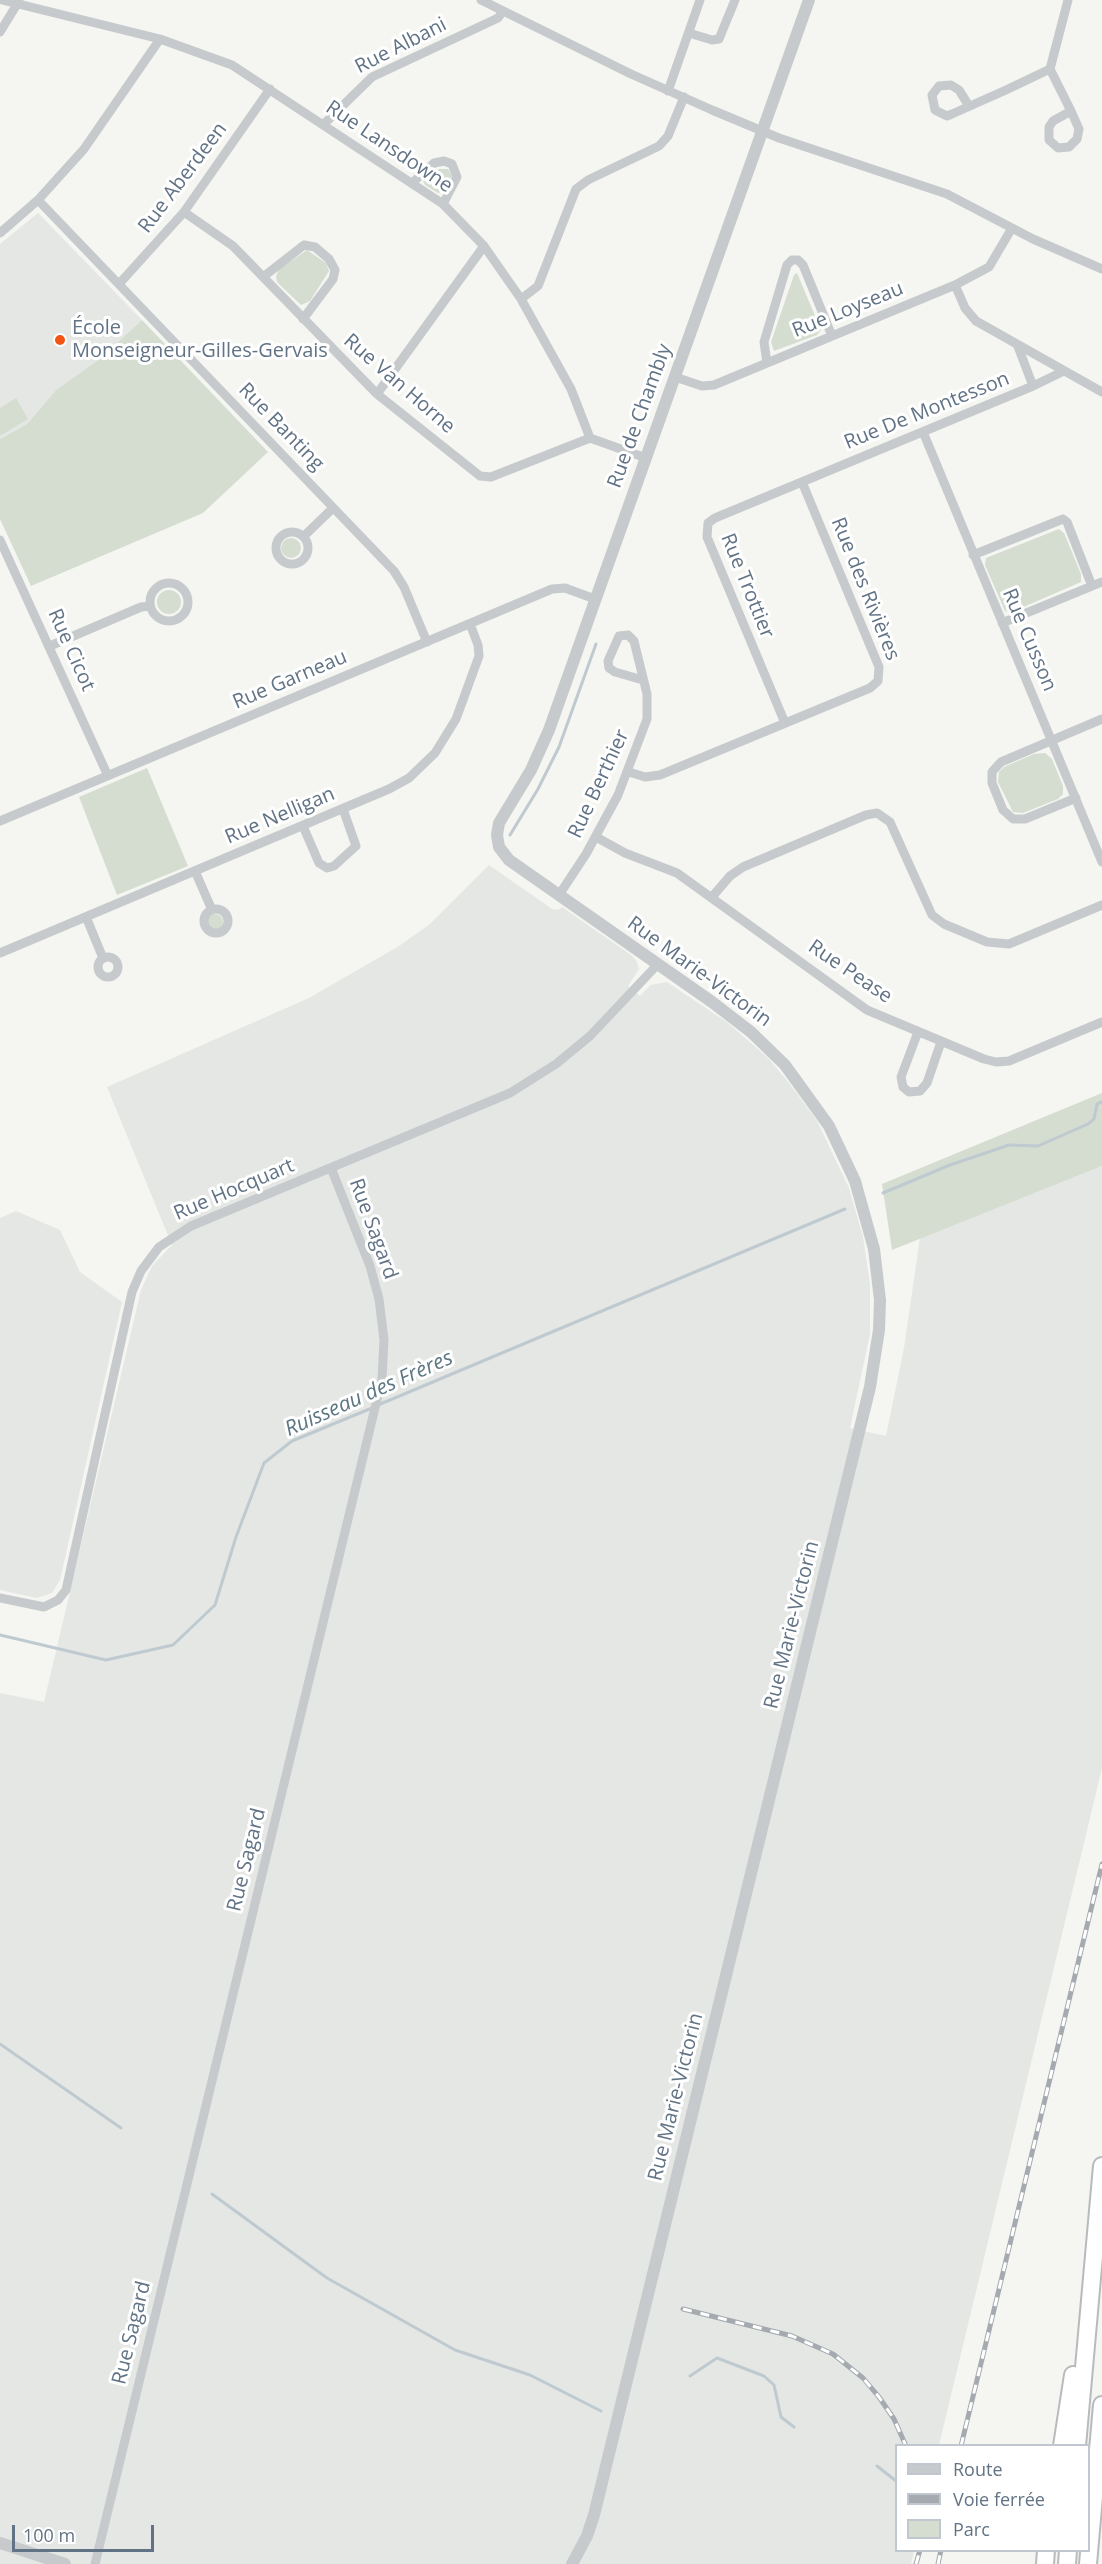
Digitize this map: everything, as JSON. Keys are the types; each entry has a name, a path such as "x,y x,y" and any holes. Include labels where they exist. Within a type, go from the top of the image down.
{"highway":[{"path":"1077,2444 1102,2166"},
{"path":"1062,2444 1095,2228"},
{"path":"1090,2543 1102,2405"},
{"path":"1099,2446 1102,2468"}],"street":[{"name":"Rue Lansdowne","path":"2,0 18,2 160,39 232,65 443,204 484,246 522,299 571,389 590,438"},
{"path":"481,0 668,91 762,131 947,194 1012,228 1102,269"},
{"path":"668,91 700,0"},
{"path":"689,33 710,40 719,39 735,0"},
{"name":"Rue de Chambly","path":"497,839 499,823 526,780 546,737 809,0"},
{"path":"1068,0 1050,69 1071,111"},
{"path":"0,32 18,2"},
{"name":"Rue Albani","path":"324,124 372,77 498,18 503,12"},
{"path":"0,233 38,200 101,127 160,39"},
{"path":"969,106 1050,69"},
{"name":"Rue Aberdeen","path":"119,284 184,212 270,88"},
{"path":"522,299 538,286 576,189 588,180 659,146 668,136 684,97"},
{"path":"412,183 434,163 444,161 452,164 457,177 443,204"},
{"name":"Rue Banting","path":"38,200 397,576 427,642"},
{"name":"Rue Van Horne","path":"184,212 228,242 377,394 485,478 590,438"},
{"name":"Rue Loyseau","path":"675,377 702,386 711,386 955,285 989,267 1012,228"},
{"path":"262,278 301,246 312,246 329,259 335,270 333,279 303,319"},
{"path":"377,394 484,246"},
{"path":"767,363 764,342 787,265 792,261 798,260 803,265 832,336"},
{"path":"955,285 965,308 973,318 1102,392"},
{"path":"1017,344 1033,386"},
{"name":"Rue De Montesson","path":"802,482 1064,371"},
{"name":"Rue Cusson","path":"923,432 1102,862"},
{"path":"590,438 646,458"},
{"name":"Rue Trottier","path":"785,723 706,531 708,523 715,518 802,482"},
{"name":"Rue des Rivières","path":"785,723 872,687 880,675 879,667 802,482"},
{"path":"304,536 333,508"},
{"path":"974,555 1063,519 1067,522 1092,586"},
{"name":"Rue Cicot","path":"0,540 108,776"},
{"path":"1002,623 1102,582"},
{"path":"166,583 179,586 187,596 184,614 174,621 157,618 150,606 155,589 166,583"},
{"name":"Rue Garneau","path":"0,821 555,588 569,589 595,599"},
{"path":"50,646 141,607 150,606"},
{"name":"Rue Nelligan","path":"0,953 343,809 402,782 421,769 440,746 456,719 479,656 478,645 470,624"},
{"name":"Rue Berthier","path":"559,896 596,837 629,771 647,719 648,700 633,639 628,635 621,635 615,642 609,668 643,680"},
{"path":"1076,798 1022,820 1011,818 1003,810 991,780 994,767 1102,719"},
{"path":"629,771 645,777 656,777 785,723"},
{"path":"303,826 319,863 325,867 332,867 356,846 343,809"},
{"path":"712,897 726,880 743,867 866,815 876,813 890,822 929,912 941,923 996,944 1009,944 1102,905"},
{"name":"Rue Pease","path":"596,837 626,853 673,870 867,1010 988,1061 1001,1062 1102,1022"},
{"name":"Rue Marie-Victorin","path":"497,839 506,857 735,1018 769,1048 800,1082 829,1126 849,1167 866,1216 878,1280 879,1330 870,1387 594,2516 573,2564"},
{"path":"195,871 212,910"},
{"path":"86,917 103,958"},
{"name":"Rue Hocquart","path":"0,1598 44,1607 58,1600 66,1590 132,1292 149,1258 165,1242 184,1229 478,1108 525,1084 556,1064 590,1036 658,964"},
{"path":"918,1032 901,1077 902,1085 909,1092 920,1091 927,1083 941,1042"},
{"name":"Rue Sagard","path":"95,2564 382,1379 384,1340 379,1299 370,1266 332,1168"},
{"path":"0,2543 65,2564"}],"shaded area":[{"name":"École Monseigneur-Gilles-Gervais","path":"38,213 142,320 98,360 56,390 27,424 0,439 0,244"},
{"path":"489,865 552,909 558,910 562,907 631,955 639,969 628,986 640,996 651,985 667,982 728,1023 768,1058 789,1083 817,1121 849,1188 863,1237 870,1284 870,1334 850,1428 886,1436 904,1348 920,1238 1102,1166 1102,1768 939,2444 895,2444 895,2552 914,2552 911,2564 0,2564 0,1693 44,1702 141,1290 152,1266 172,1245 107,1087 309,998 399,946 430,924"},
{"path":"16,1211 60,1230 80,1272 122,1302 60,1580 52,1593 37,1598 0,1590 0,1218"}],"green space":[{"path":"439,169 448,169 452,176 444,191 438,193 425,185 423,181"},
{"path":"307,250 326,263 329,271 310,301 301,305 277,282 276,276 279,269"},
{"path":"797,273 821,330 817,335 774,351 771,342 794,275"},
{"path":"142,320 268,452 203,513 31,586 0,519 0,439 27,424 56,390 98,360"},
{"path":"16,398 28,419 0,436 0,408"},
{"path":"1059,529 1064,533 1081,574 1081,582 1012,612 1005,611 985,565 986,558"},
{"path":"291,538 298,541 301,548 298,555 291,558 284,555 281,548 284,541"},
{"path":"169,590 174,591 180,597 180,607 174,613 169,614 164,613 158,607 157,602 158,597 164,591"},
{"path":"1045,753 1052,759 1063,786 1063,794 1058,799 1023,813 1013,812 998,782 999,772 1004,767 1034,754"},
{"path":"147,768 188,866 117,895 79,797"},
{"path":"215,914 223,922 215,930 207,922"},
{"path":"1102,1093 1102,1166 892,1250 882,1184"}],"waterway":[{"path":"510,835 538,789 559,747 596,644"},
{"name":"Ruisseau des Frères","path":"883,1193 950,1165 1009,1145 1038,1146 1088,1124 1094,1119 1097,1104 1102,1102"},
{"name":"Ruisseau des Frères","path":"378,1405 845,1209"},
{"name":"Ruisseau des Frères","path":"0,1635 106,1660 173,1645 215,1605 236,1537 264,1463 292,1441 372,1408"},
{"path":"0,2044 121,2128"},
{"path":"212,2194 327,2278 455,2350 530,2375 601,2411"},
{"path":"690,2376 717,2358 764,2376 774,2385 781,2417 794,2427"},
{"path":"877,2466 895,2480"}],"railway":[{"path":"961,2444 1102,1864"},
{"path":"683,2309 792,2336 833,2354 863,2378 879,2397 894,2419 905,2444"},
{"path":"916,2564 919,2552"},
{"path":"938,2564 941,2552"}],"place":[{"name":"École Monseigneur-Gilles-Gervais","path":"60,340"}]}
